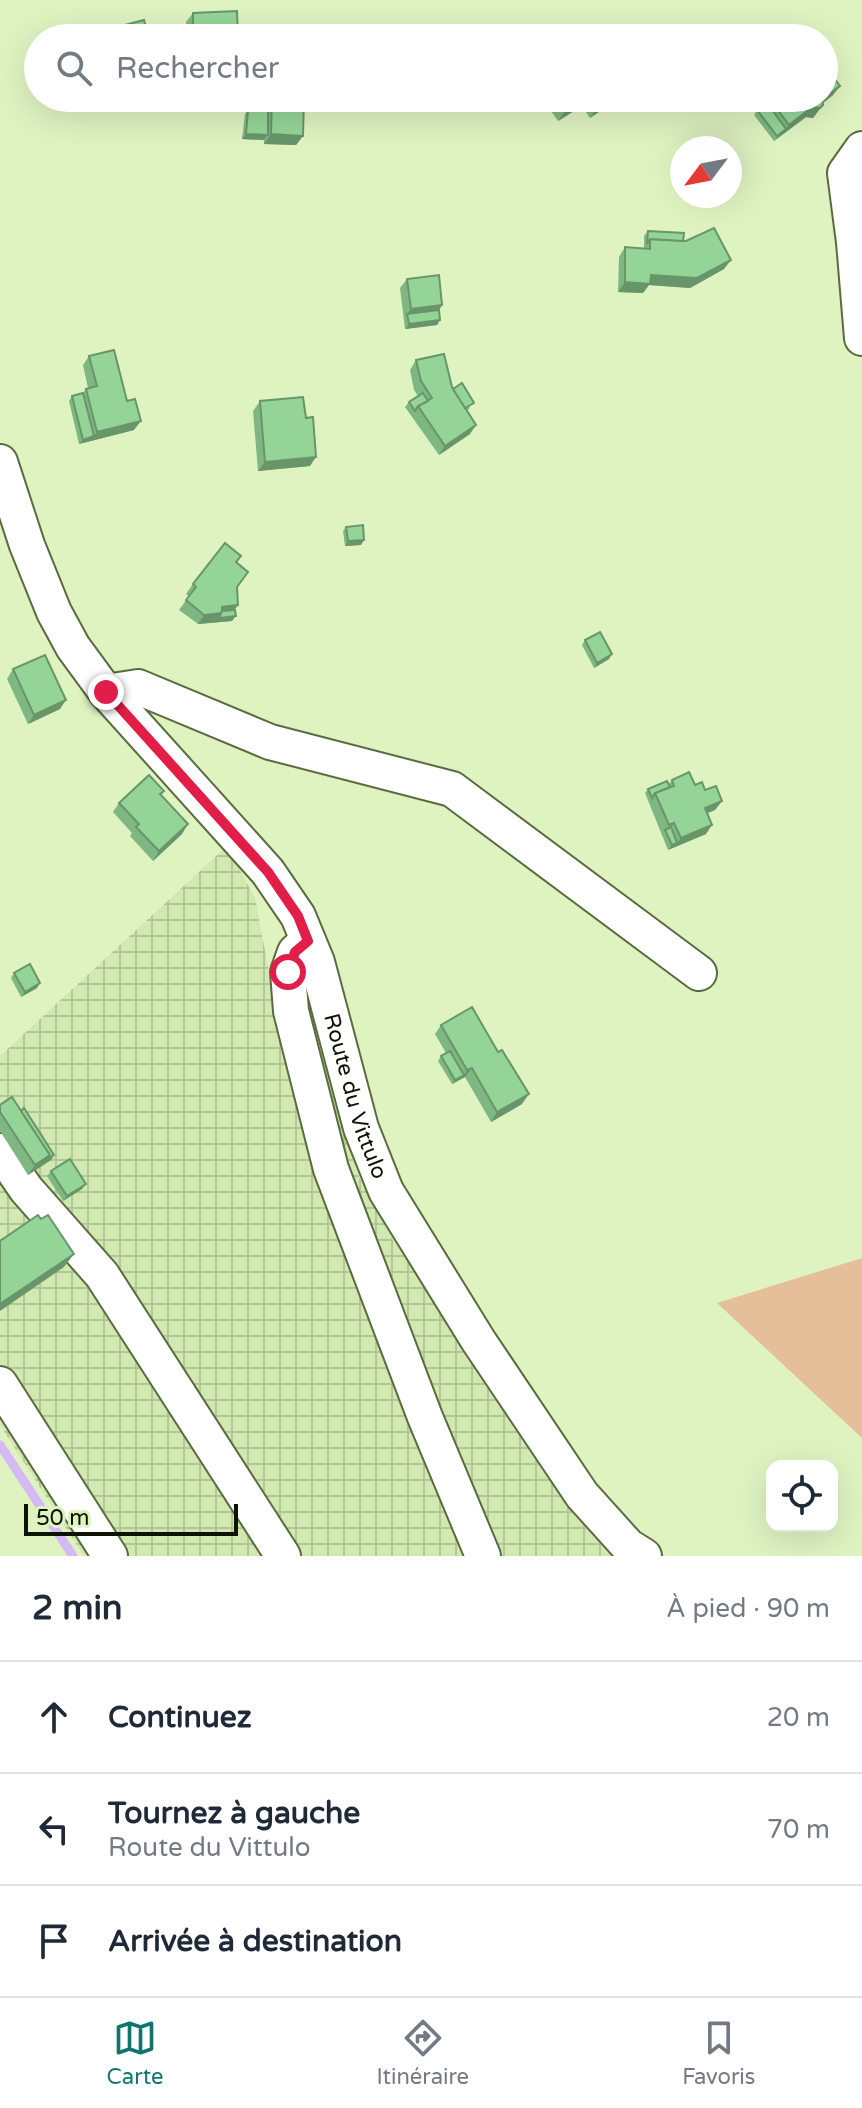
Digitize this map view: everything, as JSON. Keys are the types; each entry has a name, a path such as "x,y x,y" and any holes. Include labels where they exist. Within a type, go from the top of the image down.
{"street":[{"path":"862,149 845,173 862,338"},
{"name":"Route du Vittulo","path":"0,462 27,545 54,612 73,647 106,692 268,872 298,916 317,962 361,1128 386,1191 478,1340 582,1495 628,1546 644,1556"},
{"path":"106,692 138,687 270,742 452,789 699,973"},
{"path":"308,941 295,952 288,972 291,1011 331,1169 425,1417 483,1556"},
{"path":"0,1151 26,1189 102,1275 283,1556"},
{"path":"0,1384 110,1556"}],"shaded area":[{"path":"227,846 255,898 285,1056 318,1050 359,1177 394,1242 587,1524 614,1556 84,1556 0,1425 0,1056"},
{"path":"862,1258 862,1438 717,1303"}],"building":[{"path":"237,11 238,24 193,24 193,13"},
{"path":"248,112 268,112 268,135 246,134"},
{"path":"272,112 304,112 303,136 271,134"},
{"path":"759,112 774,112 786,129 777,136"},
{"path":"779,112 806,112 789,125"},
{"path":"714,228 731,260 697,278 651,275 650,284 625,282 625,247 650,249 650,239 686,241"},
{"path":"648,231 684,233 683,241 650,239 647,244"},
{"path":"439,275 442,305 411,309 407,279"},
{"path":"439,310 440,320 409,324 407,314"},
{"path":"114,350 127,401 135,399 141,421 97,432 86,389 97,386 89,356"},
{"path":"444,354 452,387 476,425 445,446 418,406 432,398 421,381 416,360"},
{"path":"462,383 474,403 465,408 453,389"},
{"path":"83,393 94,436 83,440 72,396"},
{"path":"423,393 428,401 415,411 409,402"},
{"path":"303,397 306,418 313,417 316,457 265,462 260,401"},
{"path":"363,525 364,540 348,541 346,527"},
{"path":"225,543 241,556 236,562 248,572 237,587 238,605 222,607 222,613 204,615 186,600 196,587 193,584"},
{"path":"235,610 236,616 219,618 222,611"},
{"path":"600,632 612,654 597,663 585,640"},
{"path":"45,655 66,700 34,715 13,669"},
{"path":"689,772 695,785 702,782 705,790 716,786 722,801 705,808 712,825 681,838 674,823 669,825 655,793 674,786 672,780"},
{"path":"149,775 164,791 160,794 188,824 159,851 119,803"},
{"path":"667,781 670,787 655,793 652,798 648,789"},
{"path":"671,827 677,843 672,845 665,830"},
{"path":"30,964 40,983 25,992 14,973"},
{"path":"472,1007 498,1052 502,1050 529,1094 497,1112 472,1068 467,1070 441,1025"},
{"path":"450,1051 464,1075 455,1080 441,1056"},
{"path":"12,1097 50,1155 35,1165 0,1112 0,1105"},
{"path":"24,1108 54,1155 46,1160 50,1155 21,1111"},
{"path":"70,1159 86,1184 67,1196 51,1171"},
{"path":"38,1215 41,1219 48,1215 74,1254 0,1304 0,1241"}],"waterway":[{"path":"0,1445 73,1556"}],"route":[{"path":"106,692 268,872 298,916 308,941 295,952 288,972"}]}
